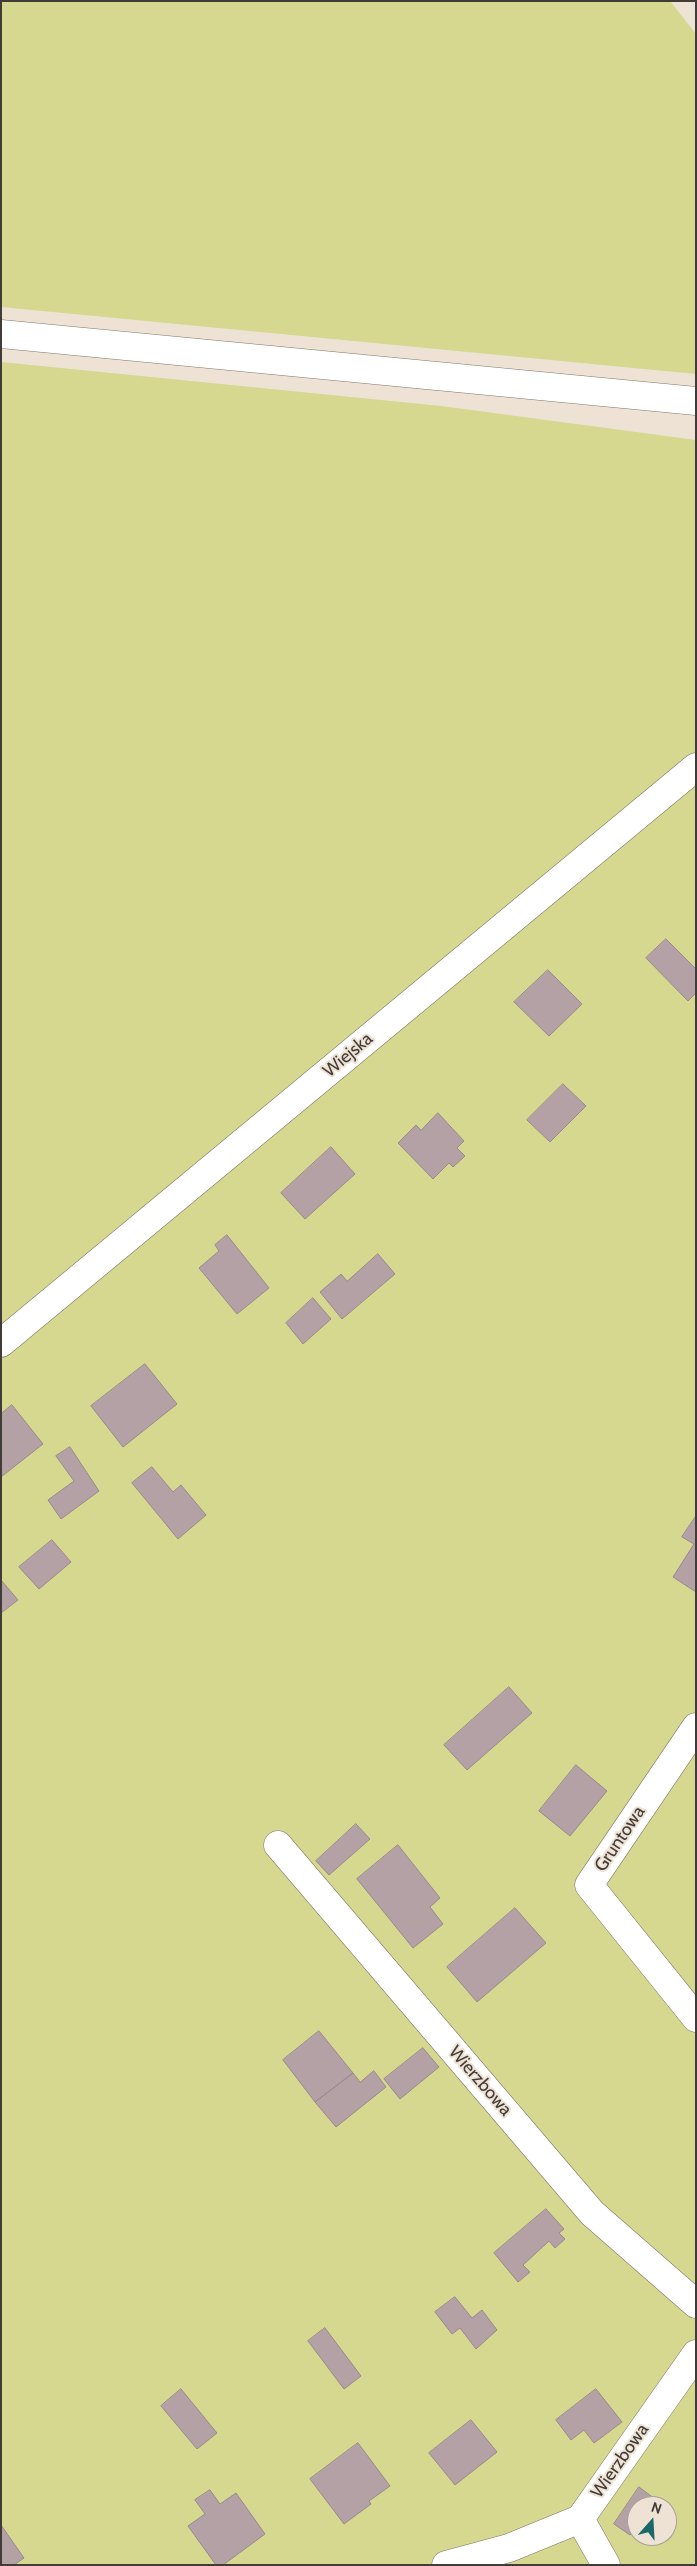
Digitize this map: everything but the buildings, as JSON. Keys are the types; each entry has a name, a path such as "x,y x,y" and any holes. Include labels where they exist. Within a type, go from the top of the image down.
{"street":[{"path":"1,334 696,401"},
{"name":"Wiejska","path":"1,1343 696,767"},
{"name":"Gruntowa","path":"696,1727 589,1884 696,2018"},
{"name":"Wierzbowa","path":"278,1845 592,2213 696,2304"},
{"name":"Wierzbowa","path":"580,2519 696,2354"},
{"path":"446,2565 509,2548 580,2519 606,2565"}],"green space":[{"path":"1,1 670,1 696,34 696,374 1,307"},
{"path":"1,362 441,406 696,440 696,2565 1,2565"}]}
